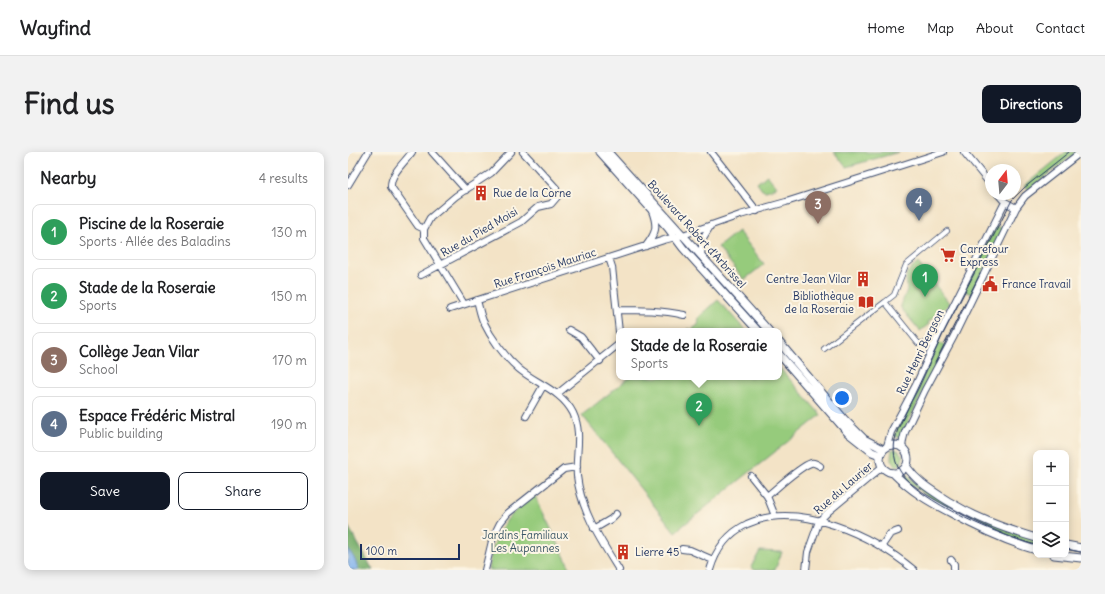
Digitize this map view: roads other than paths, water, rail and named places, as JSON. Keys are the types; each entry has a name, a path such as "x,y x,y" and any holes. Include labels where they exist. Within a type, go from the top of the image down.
{"street":[{"path":"348,185 368,152"},
{"path":"412,152 391,181 391,187 418,226 424,229"},
{"path":"432,152 466,190"},
{"path":"464,304 424,238 424,229 430,218 446,204 491,173 511,152"},
{"name":"Rue du Pied Moisi","path":"421,275 521,222 538,207 551,204 557,197 556,188 523,152"},
{"name":"Boulevard Robert d'Arbrissel","path":"600,152 667,226 683,248 755,328"},
{"name":"Boulevard Robert d'Arbrissel","path":"608,152 766,328"},
{"path":"711,152 757,211"},
{"name":"Rue François Mauriac","path":"450,309 943,152"},
{"path":"964,152 985,178"},
{"name":"Rue Henri Bergson","path":"902,448 902,440 905,432 925,390 954,336 1016,208 1025,196 1081,152"},
{"path":"1005,202 1016,208"},
{"name":"Rue Henri Bergson","path":"883,450 1005,202"},
{"path":"646,246 656,227 656,220 651,210"},
{"path":"701,255 703,238 710,225"},
{"path":"824,348 894,295 906,265 947,231"},
{"path":"609,258 612,267 619,328"},
{"path":"477,300 483,320 507,358 520,370 557,394 567,404 577,424 579,436 577,467 579,488 584,507 594,528 619,570"},
{"path":"885,302 918,343 930,344"},
{"path":"617,310 641,310 684,315"},
{"path":"569,330 582,337 600,361"},
{"path":"782,346 844,419 864,439 883,450"},
{"path":"557,394 616,347"},
{"path":"782,357 848,433 872,452 883,450 894,445 902,448 907,455 906,466 900,472 893,473"},
{"path":"526,416 543,386"},
{"path":"883,450 879,459 882,467 893,473 920,496 991,534 1033,549"},
{"path":"767,496 801,468 810,463 820,466"},
{"path":"906,466 921,484 971,514 1001,528 1033,537"},
{"path":"485,570 493,537 500,523 508,514 564,469 577,467"},
{"name":"Rue du Laurier","path":"806,570 808,552 819,521 882,467"},
{"path":"751,476 767,496 775,516"},
{"path":"594,528 611,519 616,514"},
{"path":"710,570 719,546 729,535 738,528 755,520 775,516 819,521 844,528 881,547 914,570"},
{"path":"881,547 890,534 898,531"},
{"path":"1069,546 1081,548"},
{"path":"682,549 690,550 713,560"},
{"path":"1069,557 1081,558"},
{"path":"951,560 954,570"}],"water":[{"path":"348,549 354,558 359,570 348,570"}],"tram line":[{"path":"1033,544 982,526 942,506 924,494 910,483 900,471 897,466 894,445 898,429 943,334 1012,200 1024,188 1069,152"},
{"path":"935,363 980,274"},
{"path":"1069,550 1081,552"}],"place":[{"name":"Rue de la Corne","path":"481,193"},
{"name":"Espace Frédéric Mistral","path":"919,221"},
{"name":"Collège Jean Vilar","path":"818,224"},
{"name":"Carrefour Express","path":"948,255"},
{"name":"Centre Jean Vilar","path":"863,279"},
{"name":"France Travail","path":"990,284"},
{"name":"Piscine de la Roseraie","path":"925,297"},
{"name":"Bibliothèque de la Roseraie","path":"866,302"},
{"name":"Stade de la Roseraie","path":"699,426"},
{"name":"Lierre 45","path":"623,552"}],"park label":[{"name":"Jardins Familiaux Les Aupannes","path":"525,541"}]}
